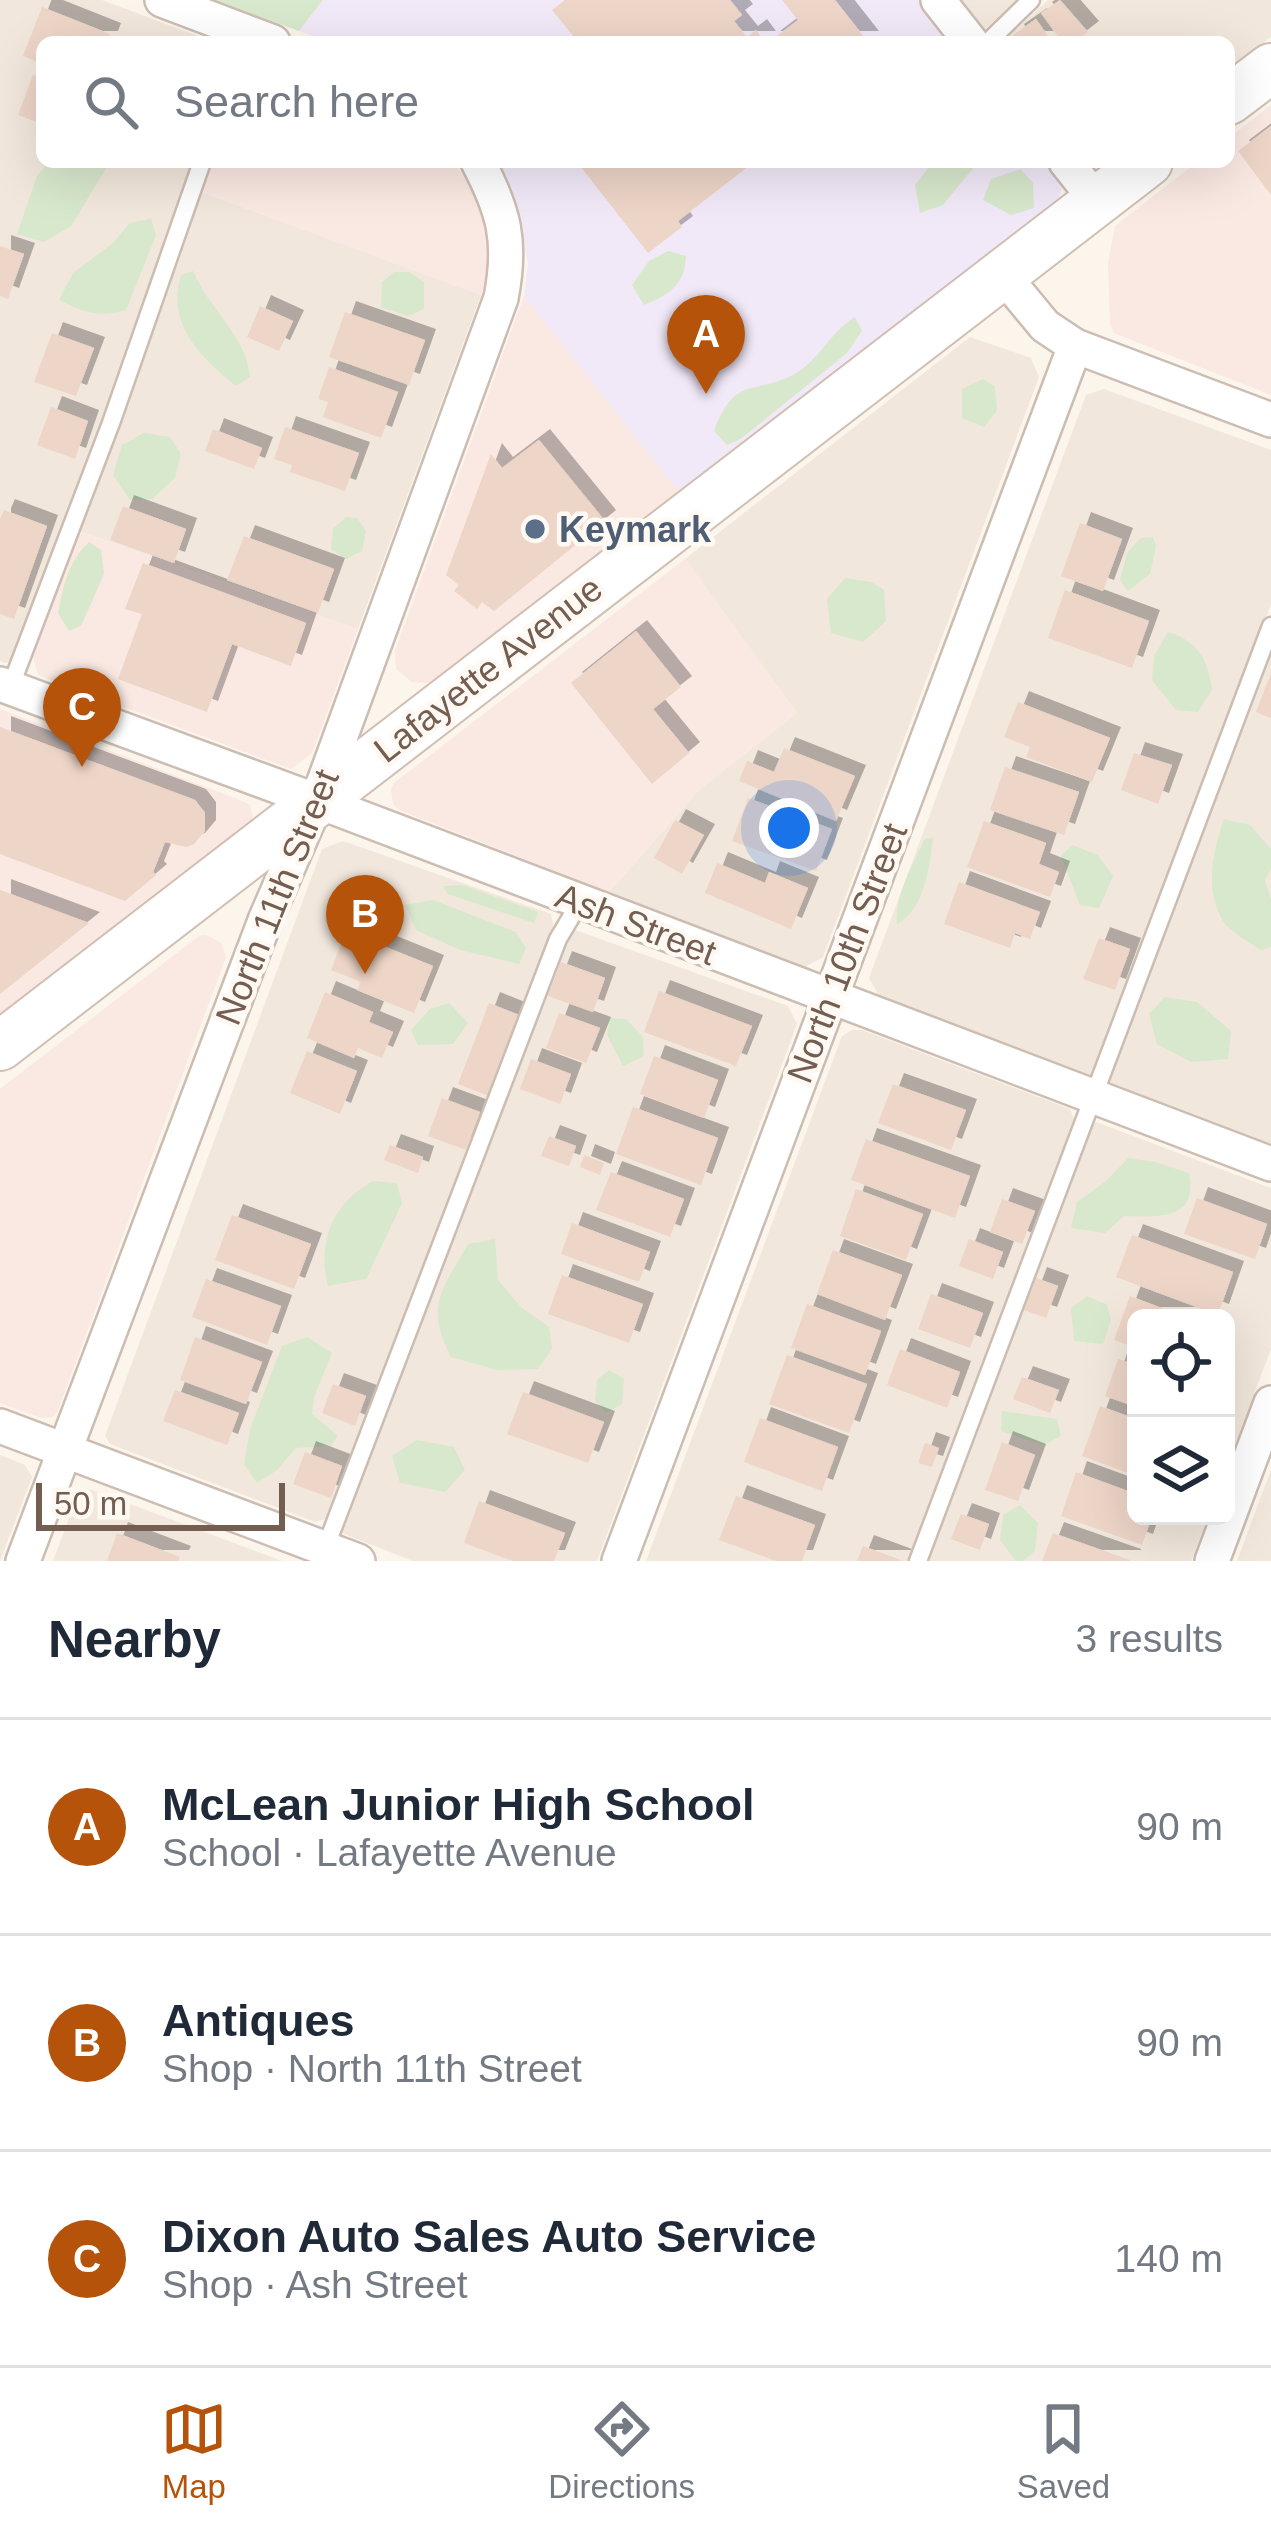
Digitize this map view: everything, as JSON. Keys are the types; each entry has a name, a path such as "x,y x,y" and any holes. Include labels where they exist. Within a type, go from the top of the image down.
{"street":[{"path":"162,0 249,36"},
{"path":"938,0 966,36"},
{"path":"1235,95 1271,68"},
{"name":"North 11th Street","path":"23,1561 266,918 317,801 501,298 507,238 481,168"},
{"path":"1071,168 1097,201"},
{"name":"Lafayette Avenue","path":"0,1046 1140,168"},
{"path":"1002,274 1045,326 1076,346 1271,421"},
{"name":"North 10th Street","path":"619,1561 1076,346"},
{"name":"Ash Street","path":"5,687 1271,1165"},
{"path":"1212,1561 1271,1402"},
{"path":"0,1426 323,1555 358,1561"}],"lane":[{"path":"994,36 1031,0"},
{"path":"5,687 111,423 200,168"},
{"path":"918,1561 1271,626"},
{"path":"323,1555 558,939 580,902"}],"shaded area":[{"path":"0,0 102,0 198,36 36,36 36,168 194,168 13,660 0,661"},
{"path":"323,0 919,0 946,36 312,36 299,31"},
{"path":"952,0 1017,0 983,31"},
{"path":"1048,0 1271,0 1271,37 1235,64 1235,36 1009,36"},
{"path":"1271,105 1271,395 1114,333 1110,324 1108,263 1115,226 1189,168 1235,168 1235,133"},
{"path":"211,168 457,168 479,199 493,261 481,295 202,192"},
{"path":"502,168 1049,168 1061,191 1056,204 680,493 524,296 528,263 512,189"},
{"path":"202,192 481,295 358,629 79,531"},
{"path":"524,296 680,493 445,674 431,683 412,682 396,669 395,651"},
{"path":"970,337 1031,358 1039,377 823,957 805,967 609,892 699,790 797,713 685,559"},
{"path":"1104,389 1271,450 1271,604 1096,1073 1088,1076 878,994 869,978 1086,395"},
{"path":"79,531 358,629 312,753 291,769 38,675 33,656"},
{"path":"685,559 797,713 699,790 609,892 393,804 394,783"},
{"path":"1271,646 1271,1144 1106,1081"},
{"path":"0,709 240,800 250,805 253,818 252,824 0,1020"},
{"path":"343,841 551,914 553,925 329,1518 315,1522 110,1444 105,1436 322,849"},
{"path":"575,930 788,1006 797,1024 597,1561 413,1561 341,1529 565,939"},
{"path":"206,935 221,943 226,957 58,1410 53,1417 42,1418 0,1403 0,1089"},
{"path":"852,1030 1070,1109 1074,1119 912,1561 646,1561 842,1036"},
{"path":"1096,1122 1271,1188 1271,1349 1235,1444 1235,1309 1127,1309 1127,1525 1205,1525 1191,1561 925,1561 1089,1125"},
{"path":"0,1455 25,1465 32,1477 0,1561"},
{"path":"1271,1470 1271,1561 1237,1561"},
{"path":"85,1488 282,1561 53,1561 78,1494"}],"green space":[{"path":"215,0 323,0 299,31"},
{"path":"44,168 106,168 71,226 44,242 17,234"},
{"path":"928,168 973,168 943,205 920,213 915,185"},
{"path":"1021,169 1033,183 1034,208 1011,215 983,200 991,179"},
{"path":"151,219 156,235 126,310 92,312 59,300 73,273 112,244 130,223"},
{"path":"668,251 686,256 679,282 644,305 632,285 649,261"},
{"path":"193,271 242,348 250,377 236,386 199,351 182,324 178,309 181,275"},
{"path":"394,272 409,272 424,282 424,309 408,316 381,307 382,282"},
{"path":"855,317 862,331 847,353 742,438 727,445 714,431 737,394 793,375"},
{"path":"983,379 995,387 997,411 984,427 962,418 962,389"},
{"path":"144,433 170,437 181,454 175,478 152,499 130,500 113,475 122,445"},
{"path":"346,517 357,518 366,531 362,551 346,559 331,549 333,529"},
{"path":"1153,537 1156,546 1150,574 1128,591 1120,580 1127,553 1141,538"},
{"path":"89,542 101,550 104,574 81,626 69,631 58,613 62,594 71,566"},
{"path":"845,578 871,582 884,590 886,621 863,642 831,633 827,599"},
{"path":"1168,632 1194,646 1208,670 1212,690 1198,712 1176,710 1152,680 1154,656"},
{"path":"1224,819 1250,825 1271,849 1271,869 1265,880 1271,899 1271,947 1261,950 1240,937 1217,908 1212,870"},
{"path":"933,837 919,898 897,924 905,881 924,840"},
{"path":"1072,845 1098,855 1113,876 1099,908 1080,905 1061,856"},
{"path":"462,885 538,912 534,923 448,894 443,886"},
{"path":"433,900 516,932 526,948 519,964 460,950 416,930 405,905"},
{"path":"1165,997 1197,1002 1231,1031 1228,1059 1191,1062 1157,1044 1149,1014"},
{"path":"449,1003 468,1023 453,1044 418,1045 411,1030 430,1009"},
{"path":"610,1018 626,1019 643,1037 644,1056 623,1066 607,1035"},
{"path":"1128,1158 1189,1173 1188,1200 1172,1213 1124,1216 1105,1233 1071,1228 1077,1202"},
{"path":"373,1181 397,1183 402,1203 366,1279 328,1286 325,1255 331,1226 347,1201"},
{"path":"495,1239 498,1280 521,1307 549,1327 552,1349 538,1369 497,1370 451,1357 443,1339 438,1311 450,1274 468,1244"},
{"path":"1087,1296 1107,1305 1111,1320 1103,1344 1074,1341 1071,1308"},
{"path":"307,1337 332,1353 312,1414 338,1436 331,1446 296,1448 277,1470 257,1483 244,1464 250,1429 282,1346"},
{"path":"609,1370 624,1379 622,1404 606,1413 595,1401 597,1380"},
{"path":"1002,1411 1057,1419 1061,1436 1044,1445 1001,1431"},
{"path":"417,1440 454,1447 465,1470 445,1492 400,1483 392,1456"},
{"path":"1020,1505 1038,1523 1035,1551 1016,1561 1000,1540 1003,1515"}],"building":[{"path":"565,0 730,0 742,15 734,21 746,36 573,36 552,10"},
{"path":"782,0 835,0 863,36 777,36 798,20"},
{"path":"1060,0 1088,32 1058,36 1041,13"},
{"path":"42,7 110,34 36,36 36,61 23,56"},
{"path":"1036,19 1048,36 1014,36"},
{"path":"33,75 36,76 36,122 18,115"},
{"path":"1271,126 1271,195 1238,151"},
{"path":"582,168 746,168 678,221 682,227 648,253"},
{"path":"0,246 24,254 8,299 0,296"},
{"path":"260,306 293,321 279,351 247,337"},
{"path":"345,312 425,340 409,385 329,357"},
{"path":"52,333 94,348 76,396 34,382"},
{"path":"329,367 398,392 381,438 323,417 328,402 318,399"},
{"path":"51,407 88,421 75,459 37,445"},
{"path":"285,427 359,453 345,491 290,472 292,465 274,459"},
{"path":"213,429 262,448 254,469 205,451"},
{"path":"539,440 605,521 494,611 482,602 477,609 454,591 459,585 446,575 491,454 502,468"},
{"path":"123,506 186,529 174,563 110,540"},
{"path":"4,510 47,526 14,619 0,614 0,519"},
{"path":"1080,523 1122,539 1103,591 1061,576"},
{"path":"244,536 334,569 318,613 227,580"},
{"path":"143,563 306,623 291,666 232,644 207,712 118,679 142,614 125,609"},
{"path":"1065,590 1149,621 1132,668 1048,638"},
{"path":"636,631 681,687 653,709 689,753 652,784 571,683"},
{"path":"1271,673 1271,718 1256,712"},
{"path":"1018,702 1110,738 1092,782 1026,757 1030,747 1004,737"},
{"path":"0,727 195,800 205,813 205,831 186,847 165,842 153,872 156,875 125,901 0,854"},
{"path":"784,748 855,776 836,821 739,781 747,761 774,772"},
{"path":"1134,753 1172,765 1158,804 1121,790"},
{"path":"1005,767 1079,792 1064,835 990,810"},
{"path":"748,798 832,829 816,871 732,841"},
{"path":"675,820 704,835 682,874 654,858"},
{"path":"984,821 1046,843 1039,864 1059,872 1050,897 967,867"},
{"path":"717,863 765,883 769,872 808,888 791,929 705,893"},
{"path":"959,882 1040,912 1030,939 1015,933 1010,948 944,924"},
{"path":"0,890 89,923 0,994"},
{"path":"346,931 433,966 414,1013 357,990 361,982 331,970"},
{"path":"1099,938 1130,949 1115,990 1083,979"},
{"path":"561,962 605,978 593,1012 548,996"},
{"path":"659,991 752,1026 736,1066 644,1032"},
{"path":"325,992 373,1012 369,1022 393,1032 382,1058 358,1048 354,1058 307,1038"},
{"path":"489,1003 519,1015 489,1096 458,1084"},
{"path":"559,1013 600,1028 586,1063 546,1048"},
{"path":"307,1051 357,1071 340,1114 290,1093"},
{"path":"654,1056 718,1080 704,1118 640,1094"},
{"path":"531,1059 571,1074 560,1104 520,1089"},
{"path":"893,1084 966,1110 951,1150 878,1123"},
{"path":"442,1098 480,1112 466,1150 428,1136"},
{"path":"633,1107 718,1138 701,1185 616,1154"},
{"path":"549,1136 576,1146 569,1166 541,1156"},
{"path":"866,1139 970,1176 955,1218 851,1180"},
{"path":"390,1145 423,1157 418,1173 384,1160"},
{"path":"584,1155 604,1163 600,1175 580,1167"},
{"path":"611,1172 684,1199 670,1237 596,1210"},
{"path":"856,1189 923,1214 906,1260 840,1236"},
{"path":"1197,1198 1267,1224 1255,1259 1184,1234"},
{"path":"1002,1199 1035,1211 1022,1244 990,1232"},
{"path":"232,1215 311,1244 294,1289 215,1260"},
{"path":"572,1223 650,1252 639,1282 561,1254"},
{"path":"1132,1235 1233,1272 1220,1309 1202,1309 1116,1277"},
{"path":"969,1239 1003,1252 993,1279 959,1266"},
{"path":"833,1250 902,1275 885,1320 817,1294"},
{"path":"562,1275 643,1304 629,1343 548,1314"},
{"path":"1036,1278 1058,1286 1046,1318 1024,1310"},
{"path":"206,1279 281,1306 267,1345 192,1317"},
{"path":"931,1294 983,1313 970,1348 918,1329"},
{"path":"1130,1296 1164,1309 1127,1309 1127,1345 1114,1340"},
{"path":"807,1304 881,1331 865,1375 791,1348"},
{"path":"195,1337 262,1362 246,1404 180,1380"},
{"path":"900,1349 960,1372 947,1408 887,1385"},
{"path":"787,1355 867,1384 849,1433 769,1404"},
{"path":"1118,1359 1127,1362 1127,1404 1105,1396"},
{"path":"1022,1377 1059,1390 1050,1413 1013,1399"},
{"path":"333,1384 366,1396 355,1426 322,1413"},
{"path":"175,1390 239,1413 227,1445 163,1421"},
{"path":"523,1392 604,1422 588,1463 507,1434"},
{"path":"1100,1406 1127,1416 1127,1473 1082,1456"},
{"path":"760,1418 838,1447 822,1491 744,1462"},
{"path":"1002,1442 1035,1455 1018,1501 985,1490"},
{"path":"925,1443 939,1448 932,1467 918,1463"},
{"path":"305,1452 342,1466 331,1498 293,1484"},
{"path":"1076,1472 1127,1491 1127,1525 1149,1525 1142,1545 1061,1516"},
{"path":"736,1496 815,1525 802,1561 776,1561 719,1540"},
{"path":"479,1501 565,1533 554,1561 513,1561 464,1543"},
{"path":"961,1514 989,1524 980,1550 951,1539"},
{"path":"117,1533 180,1557 178,1561 107,1561"},
{"path":"1053,1533 1130,1560 1130,1561 1042,1561"},
{"path":"863,1546 901,1560 901,1561 857,1561"}],"place":[{"name":"McLean Junior High School","path":"706,394"},
{"name":"Keymark","path":"535,529"},
{"name":"Dixon Auto Sales Auto Service","path":"82,767"},
{"name":"Antiques","path":"365,974"}]}
